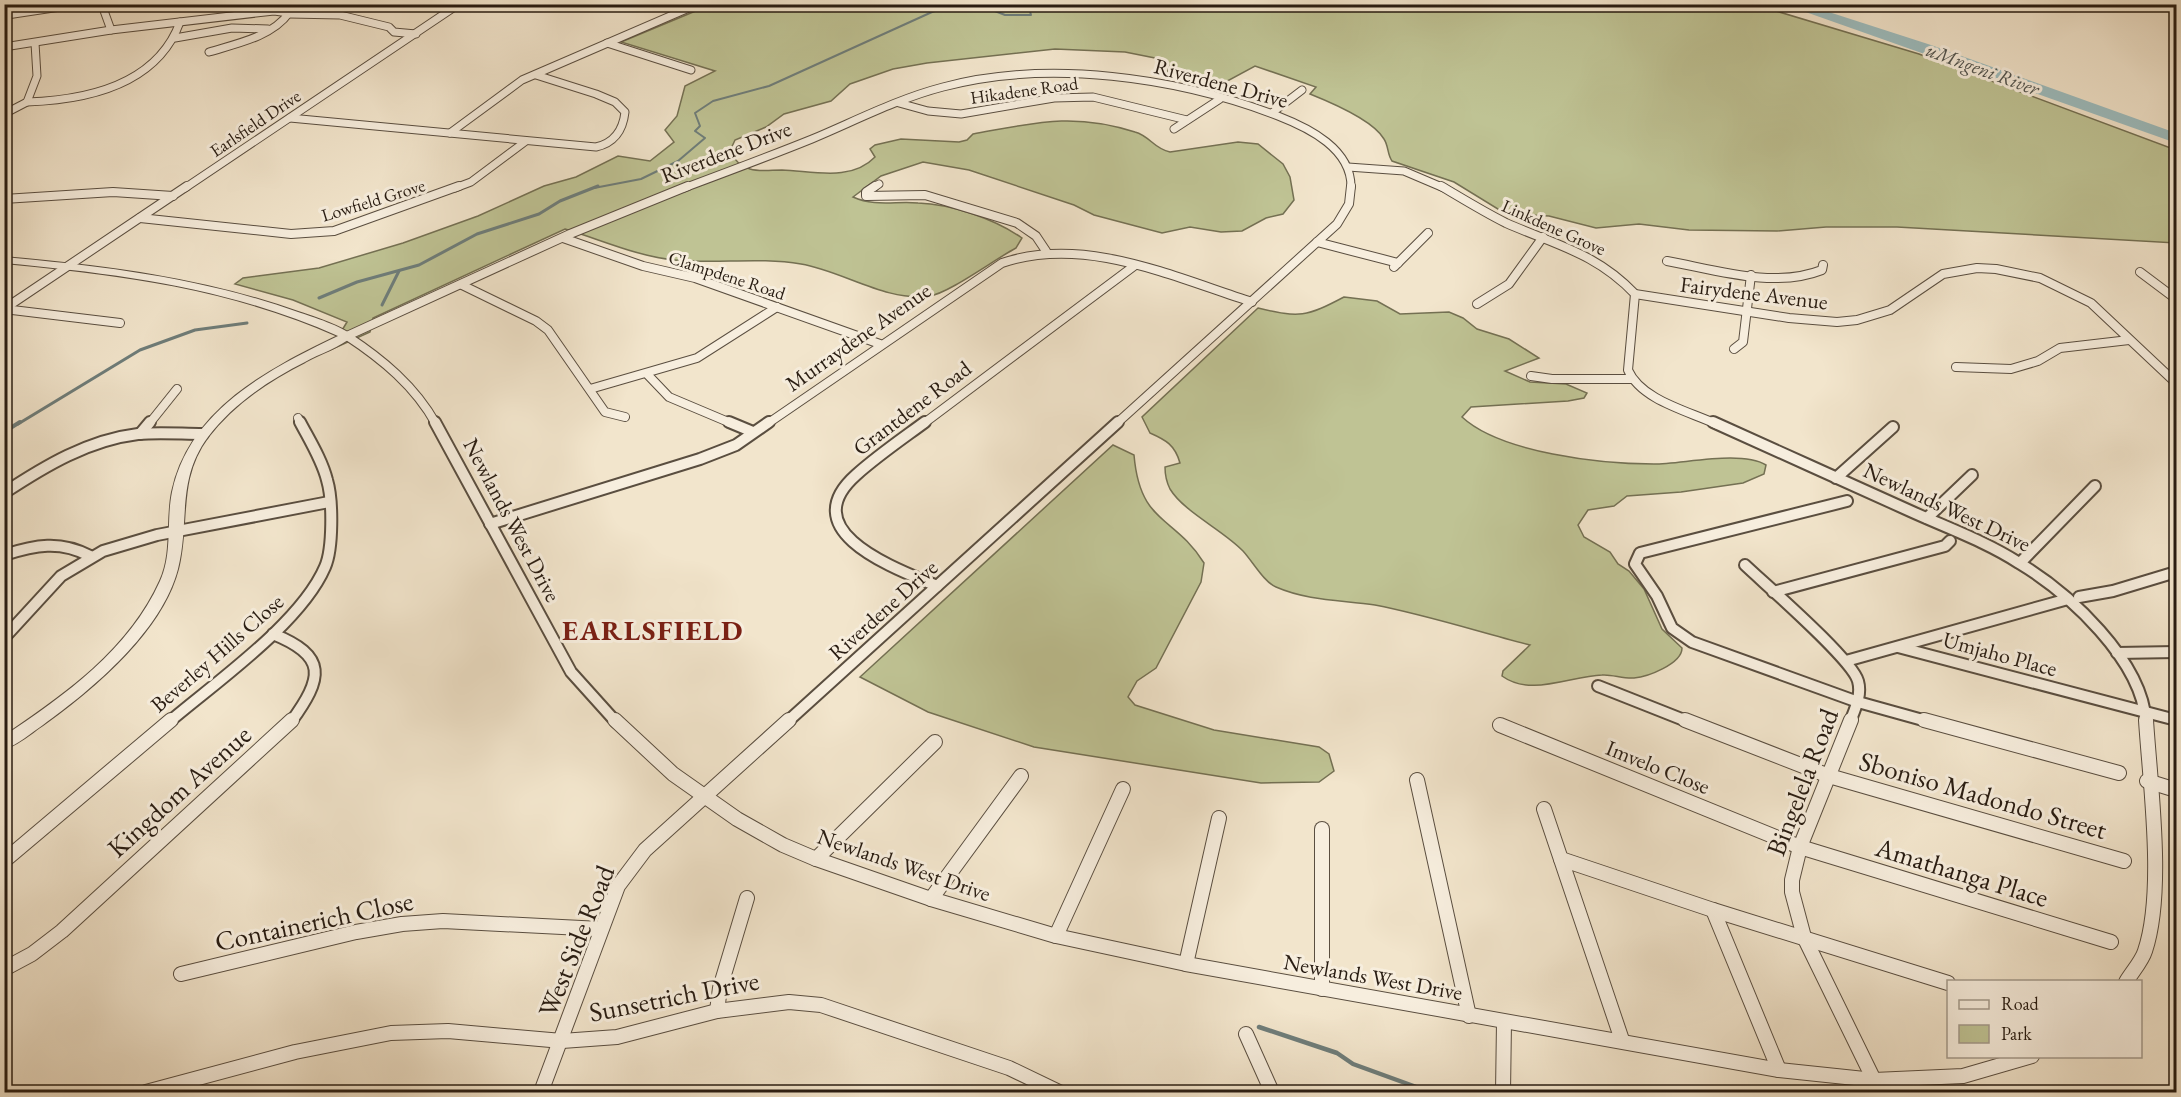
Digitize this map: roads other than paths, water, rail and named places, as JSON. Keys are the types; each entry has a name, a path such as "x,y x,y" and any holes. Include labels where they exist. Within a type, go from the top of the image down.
{"street":[{"path":"7,15 81,4 104,8 111,30"},
{"name":"Earlsfield Drive","path":"4,309 459,4"},
{"path":"450,133 512,86 698,4"},
{"path":"2109,6 2176,5"},
{"path":"4,47 111,30 274,11 289,14 340,15 389,27 394,32 416,34"},
{"path":"209,52 239,44 282,22 289,14"},
{"path":"4,114 27,102 75,98 116,88 135,78 175,38 180,22"},
{"path":"175,38 204,29 244,26 268,29"},
{"path":"27,102 37,76 35,43"},
{"path":"607,44 691,70"},
{"name":"Riverdene Drive","path":"347,336 602,220 941,87 967,81 1004,76 1061,73 1128,78 1272,113 1313,132 1334,148 1348,167 1353,180 1349,207 1337,224 702,796"},
{"path":"290,118 599,147 609,142 624,127 625,112 615,102 536,75"},
{"path":"1272,113 1302,90"},
{"name":"Hikadene Road","path":"899,103 928,111 961,114 1054,98 1093,97 1187,120"},
{"path":"1174,129 1220,99"},
{"name":"Lowfield Grove","path":"140,218 291,234 334,231 471,182 526,141"},
{"name":"Linkdene Grove","path":"1348,167 1378,167 1416,174 1507,224 1600,262 1619,274 1635,294"},
{"path":"879,184 866,192 866,196 885,199 914,194 925,195 998,217 1026,228 1036,236 1046,251"},
{"path":"4,199 113,192 173,196"},
{"path":"1317,242 1394,266 1428,233"},
{"path":"1477,303 1511,284 1543,237"},
{"name":"Clampdene Road","path":"563,238 643,266 695,278 880,344"},
{"name":"Murraydene Avenue","path":"490,524 700,459 736,445 1002,262 1020,255 1046,251 1089,253 1252,302"},
{"name":"Newlands West Drive","path":"4,260 67,265 154,278 258,301 309,318 347,336 374,353 403,379 425,404 571,672 631,736 702,796 783,845 816,859 931,899 1056,936 1186,964 1469,1016 1622,1040 1779,1070 1874,1080 1963,1076 2025,1058"},
{"path":"1667,261 1772,277 1812,274 1822,270 1823,265"},
{"name":"Grantdene Road","path":"937,586 859,550 845,537 835,518 840,495 854,476 965,393 1016,351 1134,266"},
{"name":"Fairydene Avenue","path":"1635,294 1816,321 1857,320 1890,310 1932,279 1943,274 1968,268 1996,269 2040,278 2091,303 2176,383"},
{"path":"2140,272 2176,299"},
{"path":"1734,349 1743,342 1751,275"},
{"path":"462,285 536,321 548,330 605,412 625,417"},
{"path":"1531,376 1552,379 1632,379 1628,361 1635,294"},
{"path":"591,389 697,358 777,308"},
{"path":"4,309 120,322"},
{"path":"4,744 82,688 130,639 154,605 168,578 174,551 174,531 182,474 203,434 249,390 304,357 347,336"},
{"path":"1956,367 2011,369 2038,361 2060,348 2128,340"},
{"path":"647,374 669,397 753,432"},
{"name":"Newlands West Drive","path":"1632,379 1653,397 2020,563 2074,598 2130,671 2145,711 2147,781 2155,870 2151,924 2145,952 2127,980"},
{"path":"140,434 177,389"},
{"name":"Beverley Hills Close","path":"4,861 273,634 301,605 326,565 331,515 328,482 298,418"},
{"path":"1836,478 1893,427"},
{"path":"4,493 50,463 82,447 140,434 203,434"},
{"path":"1927,519 1972,475"},
{"path":"2020,563 2095,486"},
{"path":"1846,501 1640,553 1635,564 1657,596 1672,628 1686,639 1858,702 2119,773"},
{"path":"6,635 57,579 90,556 127,541 329,502"},
{"path":"1773,592 1945,546 1950,542"},
{"path":"4,555 27,548 58,543 90,556"},
{"name":"Bingelela Road","path":"1745,566 1846,661 1858,681 1858,702 1800,847 1792,880 1792,892 1804,937 1874,1080"},
{"path":"1898,647 2074,598 2113,591 2176,572"},
{"name":"Kingdom Avenue","path":"4,969 32,954 62,931 297,714 309,699 317,676 313,658 298,642 273,634"},
{"name":"Umjaho Place","path":"1846,661 1898,647 2176,720"},
{"path":"2117,653 2176,652"},
{"name":"Sboniso Madondo Street","path":"1598,686 1829,776 2124,861"},
{"name":"Imvelo Close","path":"1500,725 1800,847"},
{"path":"816,859 935,742"},
{"path":"931,899 1021,776"},
{"path":"1417,780 1469,1016"},
{"path":"2147,781 2176,790"},
{"path":"1056,936 1123,789"},
{"name":"West Side Road","path":"541,1092 562,1041 618,886 629,868 702,796"},
{"path":"1544,809 1622,1040"},
{"path":"1186,964 1219,818"},
{"path":"1322,829 1322,989"},
{"name":"Amathanga Place","path":"1800,847 2111,942"},
{"path":"1561,859 1713,910 1947,983"},
{"path":"717,1011 720,988 747,898"},
{"path":"1713,910 1779,1070"},
{"name":"Containerich Close","path":"181,974 402,924 443,921 601,928"},
{"name":"Sunsetrich Drive","path":"146,1092 295,1052 391,1033 448,1031 562,1041 617,1037 717,1011 789,1002 821,1005 1009,1068 1059,1092"},
{"path":"1503,1092 1504,1022"},
{"path":"1246,1034 1272,1092"}],"waterway":[{"path":"594,188 641,179 678,161 705,138 695,131 700,126 695,113 713,101 769,86 932,12 958,4"},
{"path":"977,4 1005,15 1031,15 1028,4"},
{"name":"uMngeni River","path":"1789,4 1926,48 2176,138"},
{"path":"319,298 357,282 419,265 477,234 539,214 560,201 598,186"},
{"path":"382,305 399,271"},
{"path":"18,424 140,350 195,330 247,323"},
{"path":"4,432 20,422"},
{"path":"1259,1027 1337,1053 1353,1064 1430,1092"}],"district":[{"name":"EARLSFIELD","path":"653,630"}]}
